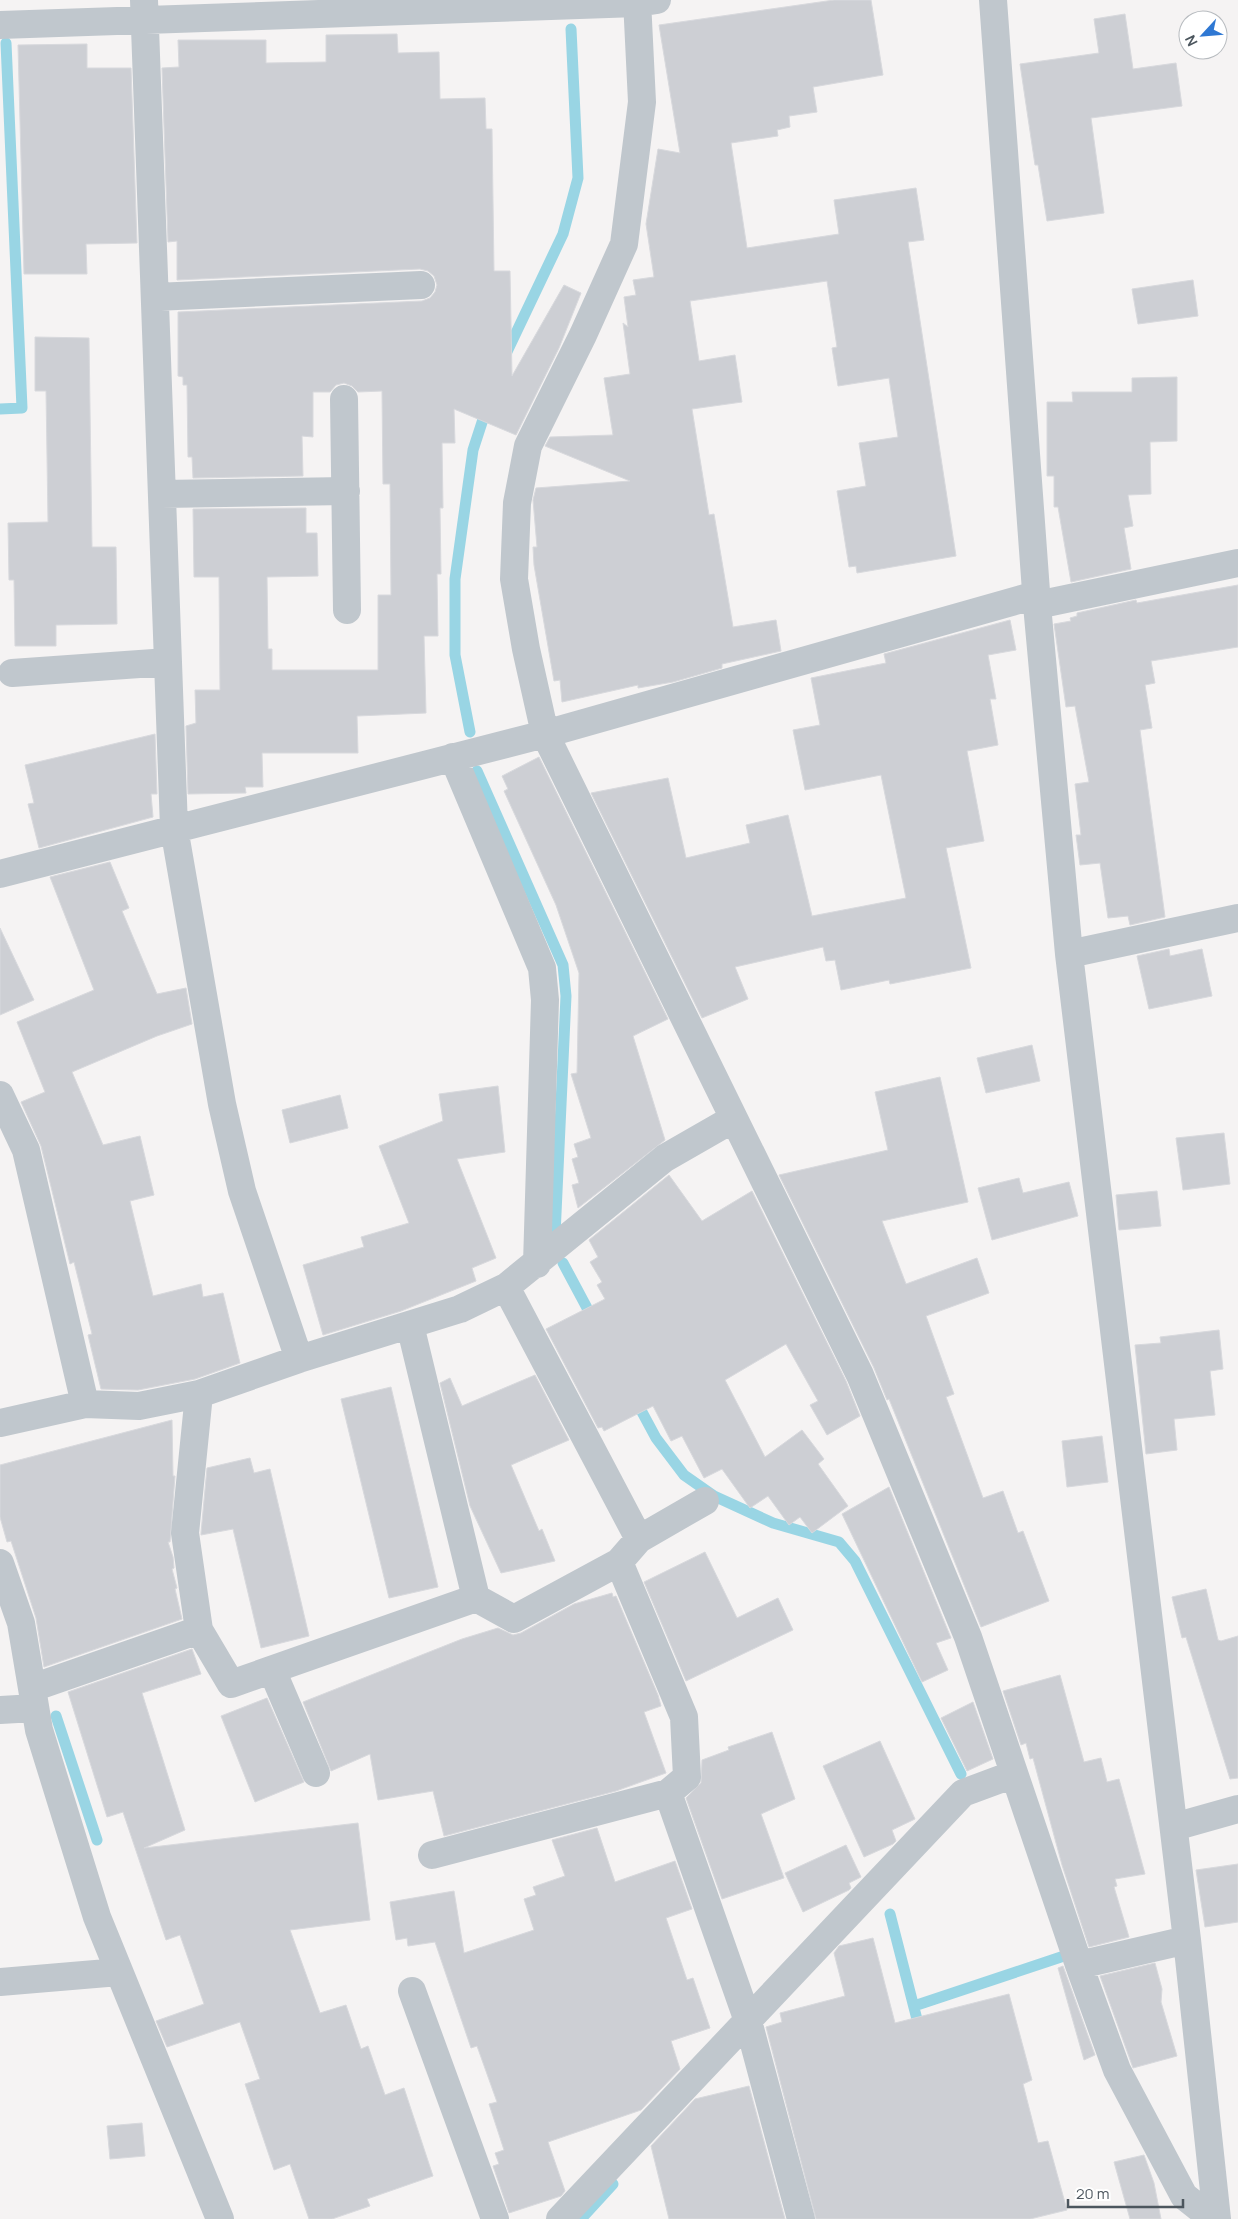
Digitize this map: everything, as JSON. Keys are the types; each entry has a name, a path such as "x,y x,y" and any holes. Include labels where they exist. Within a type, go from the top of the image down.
{"street":[{"path":"993,0 1037,600 1068,954 1174,1827 1218,2219"},
{"path":"0,25 145,10 643,1 642,102 624,244 583,335 528,446 517,503 514,578 526,649 545,734 860,1375 968,1637 1079,1965 1117,2070 1184,2196 1212,2219"},
{"path":"145,10 174,828 222,1104 235,1162 242,1191 299,1358"},
{"path":"155,297 420,285"},
{"path":"344,399 347,610"},
{"path":"162,494 346,491"},
{"path":"0,874 545,734 1037,600 1238,563"},
{"path":"12,673 168,662"},
{"path":"453,757 542,968 546,1000 537,1264"},
{"path":"1068,954 1238,918"},
{"path":"0,1095 26,1150 85,1404"},
{"path":"0,1423 85,1404 139,1406 198,1394 299,1358 410,1326 460,1309 506,1287 537,1264 665,1158 733,1119"},
{"path":"506,1287 639,1539"},
{"path":"410,1326 476,1598 514,1619 619,1562 639,1539 705,1501"},
{"path":"198,1394 185,1533 199,1630 231,1684 476,1598"},
{"path":"432,1855 668,1793 687,1777 684,1717 619,1562"},
{"path":"0,1563 21,1623 39,1730 97,1917 220,2219"},
{"path":"0,1710 34,1698 199,1630"},
{"path":"272,1670 316,1773"},
{"path":"560,2219 964,1793 1014,1774"},
{"path":"668,1793 748,2021 800,2219"},
{"path":"1174,1827 1238,1808"},
{"path":"1079,1965 1187,1940"},
{"path":"0,1982 119,1972"},
{"path":"412,1991 495,2219"}],"building":[{"path":"834,0 871,0 883,75 813,87 817,112 789,116 790,127 777,130 778,136 731,143 747,248 839,234 834,200 916,188 924,240 908,242 956,556 857,573 856,566 849,567 837,491 866,486 859,443 898,437 889,378 838,386 832,348 837,347 827,281 690,301 699,361 735,355 742,402 692,409 709,515 714,514 733,627 776,620 781,651 722,664 722,668 673,682 638,688 638,685 562,702 560,680 554,681 534,565 533,547 537,547 533,500 536,488 630,481 545,446 550,437 613,435 604,378 630,374 623,323 628,327 624,297 636,295 633,280 654,277 646,224 658,149 680,153 659,25"},
{"path":"1125,14 1133,69 1176,63 1182,106 1091,118 1104,213 1047,221 1038,165 1035,165 1020,64 1099,53 1094,19"},
{"path":"397,34 398,53 439,52 440,99 485,98 486,129 492,129 494,271 510,271 512,376 564,285 581,293 559,348 516,435 454,409 455,443 442,443 443,508 440,508 441,574 437,574 438,636 424,636 426,713 357,716 358,753 262,753 263,787 245,787 246,793 188,794 186,726 196,723 195,690 220,690 219,577 194,577 193,509 306,508 306,533 317,533 318,576 267,577 268,649 272,649 272,670 378,670 378,595 391,595 390,484 383,484 382,391 358,392 352,386 344,383 336,385 330,392 313,392 313,437 302,436 303,476 193,478 192,457 188,457 187,385 183,385 183,377 178,376 178,312 422,301 430,298 435,292 437,285 434,276 428,271 420,269 177,280 177,241 168,242 162,68 179,67 178,40 266,40 266,63 326,62 326,35"},
{"path":"87,44 87,68 131,68 137,243 86,244 87,274 24,274 18,45"},
{"path":"1193,280 1198,316 1138,324 1132,289"},
{"path":"35,337 89,338 92,547 116,547 117,624 56,625 56,646 15,646 14,580 9,580 8,523 48,522 46,391 35,391"},
{"path":"1177,377 1177,441 1150,442 1151,494 1128,495 1133,526 1124,528 1131,569 1071,582 1058,507 1054,507 1054,476 1047,476 1047,402 1073,402 1072,392 1132,392 1132,378"},
{"path":"1238,585 1238,647 1151,661 1155,683 1145,685 1152,728 1140,730 1165,917 1130,925 1128,916 1108,918 1100,863 1080,865 1076,835 1081,835 1075,784 1089,782 1075,706 1066,707 1054,624 1071,621 1070,618 1077,616 1077,613 1136,600 1137,603"},
{"path":"1010,620 1016,650 988,655 996,699 990,699 998,745 967,751 984,841 946,848 971,968 890,984 889,980 841,990 835,960 826,961 823,947 735,967 748,999 702,1018 591,793 668,778 686,858 750,843 746,825 788,815 812,916 906,898 881,775 805,790 793,730 820,725 811,678 886,663 884,654"},
{"path":"155,734 157,794 151,794 153,817 39,848 28,804 34,803 25,765"},
{"path":"539,757 668,1019 633,1036 665,1140 578,1208 572,1185 579,1183 572,1159 578,1157 574,1144 591,1138 571,1074 577,1073 579,973 556,905 504,791 508,789 502,776"},
{"path":"110,862 129,908 122,911 157,994 186,988 192,1024 157,1036 72,1072 103,1145 140,1136 154,1195 130,1201 153,1296 201,1284 203,1297 223,1293 240,1363 195,1379 138,1390 101,1389 88,1335 92,1334 74,1262 70,1264 41,1146 21,1102 45,1092 17,1022 94,990 50,877"},
{"path":"0,928 34,1000 0,1015"},
{"path":"1169,949 1170,956 1202,949 1212,996 1149,1009 1137,956"},
{"path":"1032,1045 1040,1081 986,1093 977,1058"},
{"path":"940,1077 968,1202 882,1221 906,1284 977,1258 989,1293 926,1316 954,1394 946,1397 983,1498 1003,1491 1018,1533 1023,1531 1049,1601 981,1627 889,1399 887,1400 874,1368 779,1175 888,1150 875,1092"},
{"path":"498,1086 505,1152 457,1159 496,1258 472,1268 476,1281 401,1311 323,1335 303,1265 364,1247 361,1237 409,1223 379,1146 443,1121 439,1094"},
{"path":"340,1095 348,1128 290,1143 282,1110"},
{"path":"1224,1133 1230,1184 1183,1190 1176,1138"},
{"path":"669,1175 702,1221 752,1191 846,1381 860,1416 827,1435 810,1405 818,1401 786,1344 725,1380 765,1457 802,1430 824,1459 818,1464 848,1506 812,1533 800,1517 789,1525 768,1496 750,1508 722,1469 704,1478 682,1436 671,1441 653,1406 604,1431 602,1427 598,1428 546,1329 605,1299 597,1285 602,1282 590,1262 598,1257 589,1240"},
{"path":"1019,1178 1023,1193 1069,1182 1078,1216 992,1240 978,1188"},
{"path":"1157,1191 1161,1226 1119,1230 1116,1195"},
{"path":"1219,1330 1223,1369 1210,1371 1215,1415 1174,1419 1177,1450 1146,1454 1135,1345 1161,1343 1160,1337"},
{"path":"535,1375 569,1440 511,1465 539,1531 542,1529 555,1561 501,1573 470,1506 440,1383 450,1378 462,1406"},
{"path":"391,1387 438,1587 389,1598 341,1399"},
{"path":"172,1420 173,1476 175,1476 170,1542 168,1542 173,1557 174,1568 172,1569 182,1619 44,1667 36,1618 11,1541 7,1542 0,1517 0,1465"},
{"path":"1102,1436 1108,1482 1067,1487 1062,1441"},
{"path":"250,1458 254,1473 270,1469 309,1636 261,1648 233,1529 201,1535 207,1468"},
{"path":"889,1487 951,1638 936,1643 948,1670 922,1682 842,1514"},
{"path":"705,1552 737,1618 778,1598 793,1630 686,1681 644,1582"},
{"path":"1206,1589 1218,1640 1221,1641 1238,1636 1238,1778 1230,1779 1186,1637 1182,1638 1172,1597"},
{"path":"612,1593 613,1597 616,1596 658,1695 661,1706 644,1712 666,1773 616,1791 444,1836 433,1791 378,1800 370,1754 331,1771 303,1702 462,1639 498,1628 513,1635 521,1633 574,1604"},
{"path":"192,1649 201,1674 142,1693 185,1830 144,1848 358,1823 370,1920 290,1930 320,2013 346,2005 361,2049 368,2046 385,2095 404,2088 433,2176 367,2199 370,2206 332,2219 309,2219 290,2164 274,2170 245,2084 260,2079 240,2022 167,2047 156,2021 204,2004 180,1935 166,1940 123,1812 107,1817 68,1692"},
{"path":"1060,1675 1084,1762 1101,1758 1107,1782 1119,1779 1145,1874 1115,1879 1117,1886 1114,1887 1129,1937 1089,1947 1062,1865 1033,1758 1030,1759 1026,1743 1021,1745 1003,1691"},
{"path":"267,1698 304,1782 255,1802 221,1716"},
{"path":"973,1702 993,1759 967,1771 941,1718"},
{"path":"772,1732 795,1799 761,1814 784,1878 722,1899 686,1798 701,1783 702,1760 729,1750 728,1747"},
{"path":"880,1741 915,1819 892,1830 896,1841 893,1844 864,1857 823,1766"},
{"path":"597,1828 615,1882 675,1861 692,1909 666,1918 687,1980 693,1978 710,2028 671,2041 680,2069 641,2110 548,2142 565,2191 561,2196 509,2213 493,2166 499,2164 495,2153 504,2150 489,2104 497,2102 477,2046 471,2048 435,1942 408,1946 407,1938 396,1940 390,1902 454,1891 464,1953 534,1930 524,1899 536,1895 533,1887 565,1876 552,1840"},
{"path":"846,1845 861,1877 849,1883 851,1888 849,1890 803,1912 785,1873"},
{"path":"1238,1864 1238,1922 1205,1927 1196,1870"},
{"path":"873,1938 895,2023 1009,1994 1032,2080 1023,2084 1038,2143 1048,2141 1067,2210 1030,2219 816,2219 766,2027 782,2022 780,2013 845,1996 834,1953 839,1946"},
{"path":"1155,1963 1162,1989 1161,2002 1177,2056 1133,2068 1100,1976"},
{"path":"1063,1966 1095,2055 1084,2060 1058,1968"},
{"path":"749,2086 785,2219 669,2219 651,2146 695,2099"},
{"path":"142,2123 145,2156 110,2159 107,2126"},
{"path":"1144,2155 1154,2183 1161,2219 1130,2219 1114,2162"}],"waterway":[{"path":"505,356 563,234 578,178 571,29"},
{"path":"0,409 22,408 6,43"},
{"path":"470,732 455,655 455,579 473,450 487,407"},
{"path":"477,771 563,965 566,996 555,1235"},
{"path":"563,1263 594,1321"},
{"path":"635,1399 656,1438 684,1475 714,1496 773,1523 839,1542 855,1561 961,1774"},
{"path":"56,1716 97,1840"},
{"path":"890,1914 920,2031"},
{"path":"914,2006 1061,1957"},
{"path":"581,2219 613,2184"}]}
